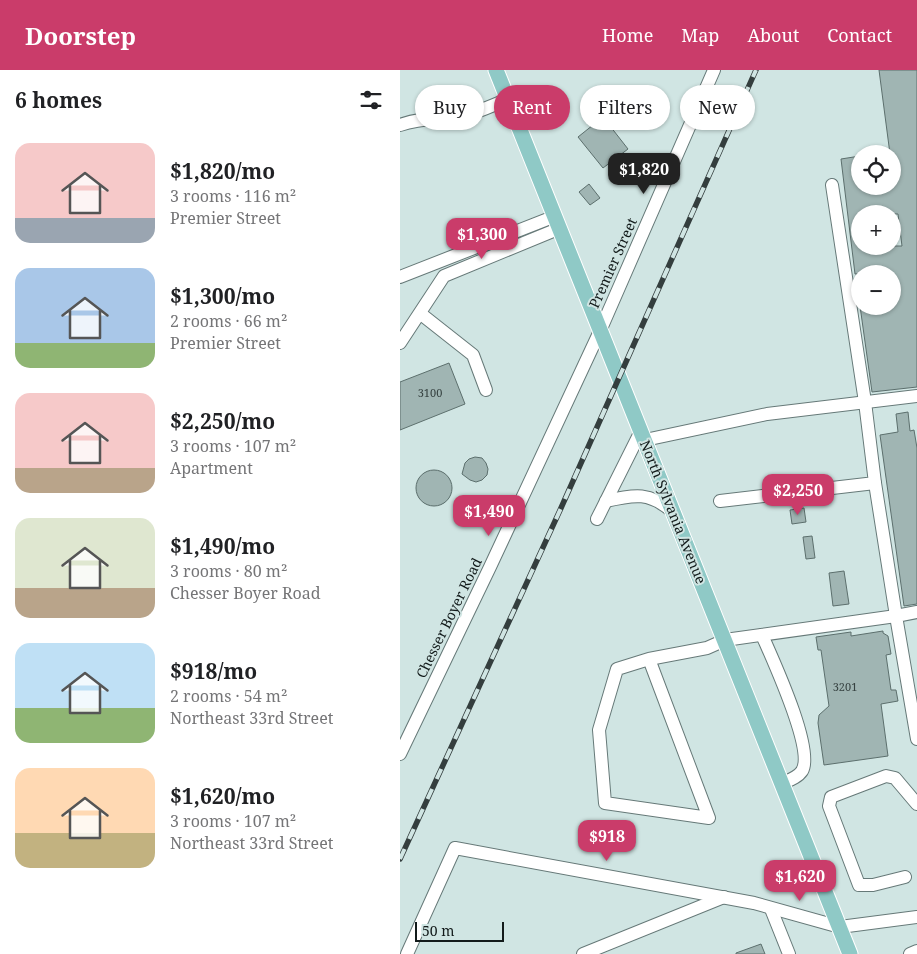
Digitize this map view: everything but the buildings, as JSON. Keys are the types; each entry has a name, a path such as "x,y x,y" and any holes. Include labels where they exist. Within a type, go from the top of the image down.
{"main road":[{"name":"North Sylvania Avenue","path":"496,70 502,85"},
{"name":"North Sylvania Avenue","path":"520,130 850,954"}],"street":[{"name":"Premier Street","path":"600,331 714,70"},
{"path":"400,125 431,118 456,117 494,105"},
{"path":"832,185 865,402 875,484 917,739"},
{"path":"400,277 556,223"},
{"path":"400,343 444,276 556,223"},
{"path":"420,314 472,355 486,390"},
{"name":"Chesser Boyer Road","path":"400,754 600,331"},
{"path":"597,519 643,436 767,414 917,396"},
{"path":"720,501 875,484"},
{"path":"606,501 630,495 648,496 664,504 674,512"},
{"path":"649,659 709,818 605,803 599,730 617,669 649,659 707,648 725,640 917,612"},
{"path":"762,635 798,723 804,758 803,770 795,778 783,783"},
{"path":"905,877 873,885 859,885 829,806 831,797 886,776 895,778 917,804"},
{"path":"407,954 455,848 754,903 840,927 917,917"},
{"path":"583,954 724,897"},
{"path":"771,909 789,954"},
{"path":"910,954 917,951"}],"railway":[{"path":"400,859 561,508 756,70"}]}
